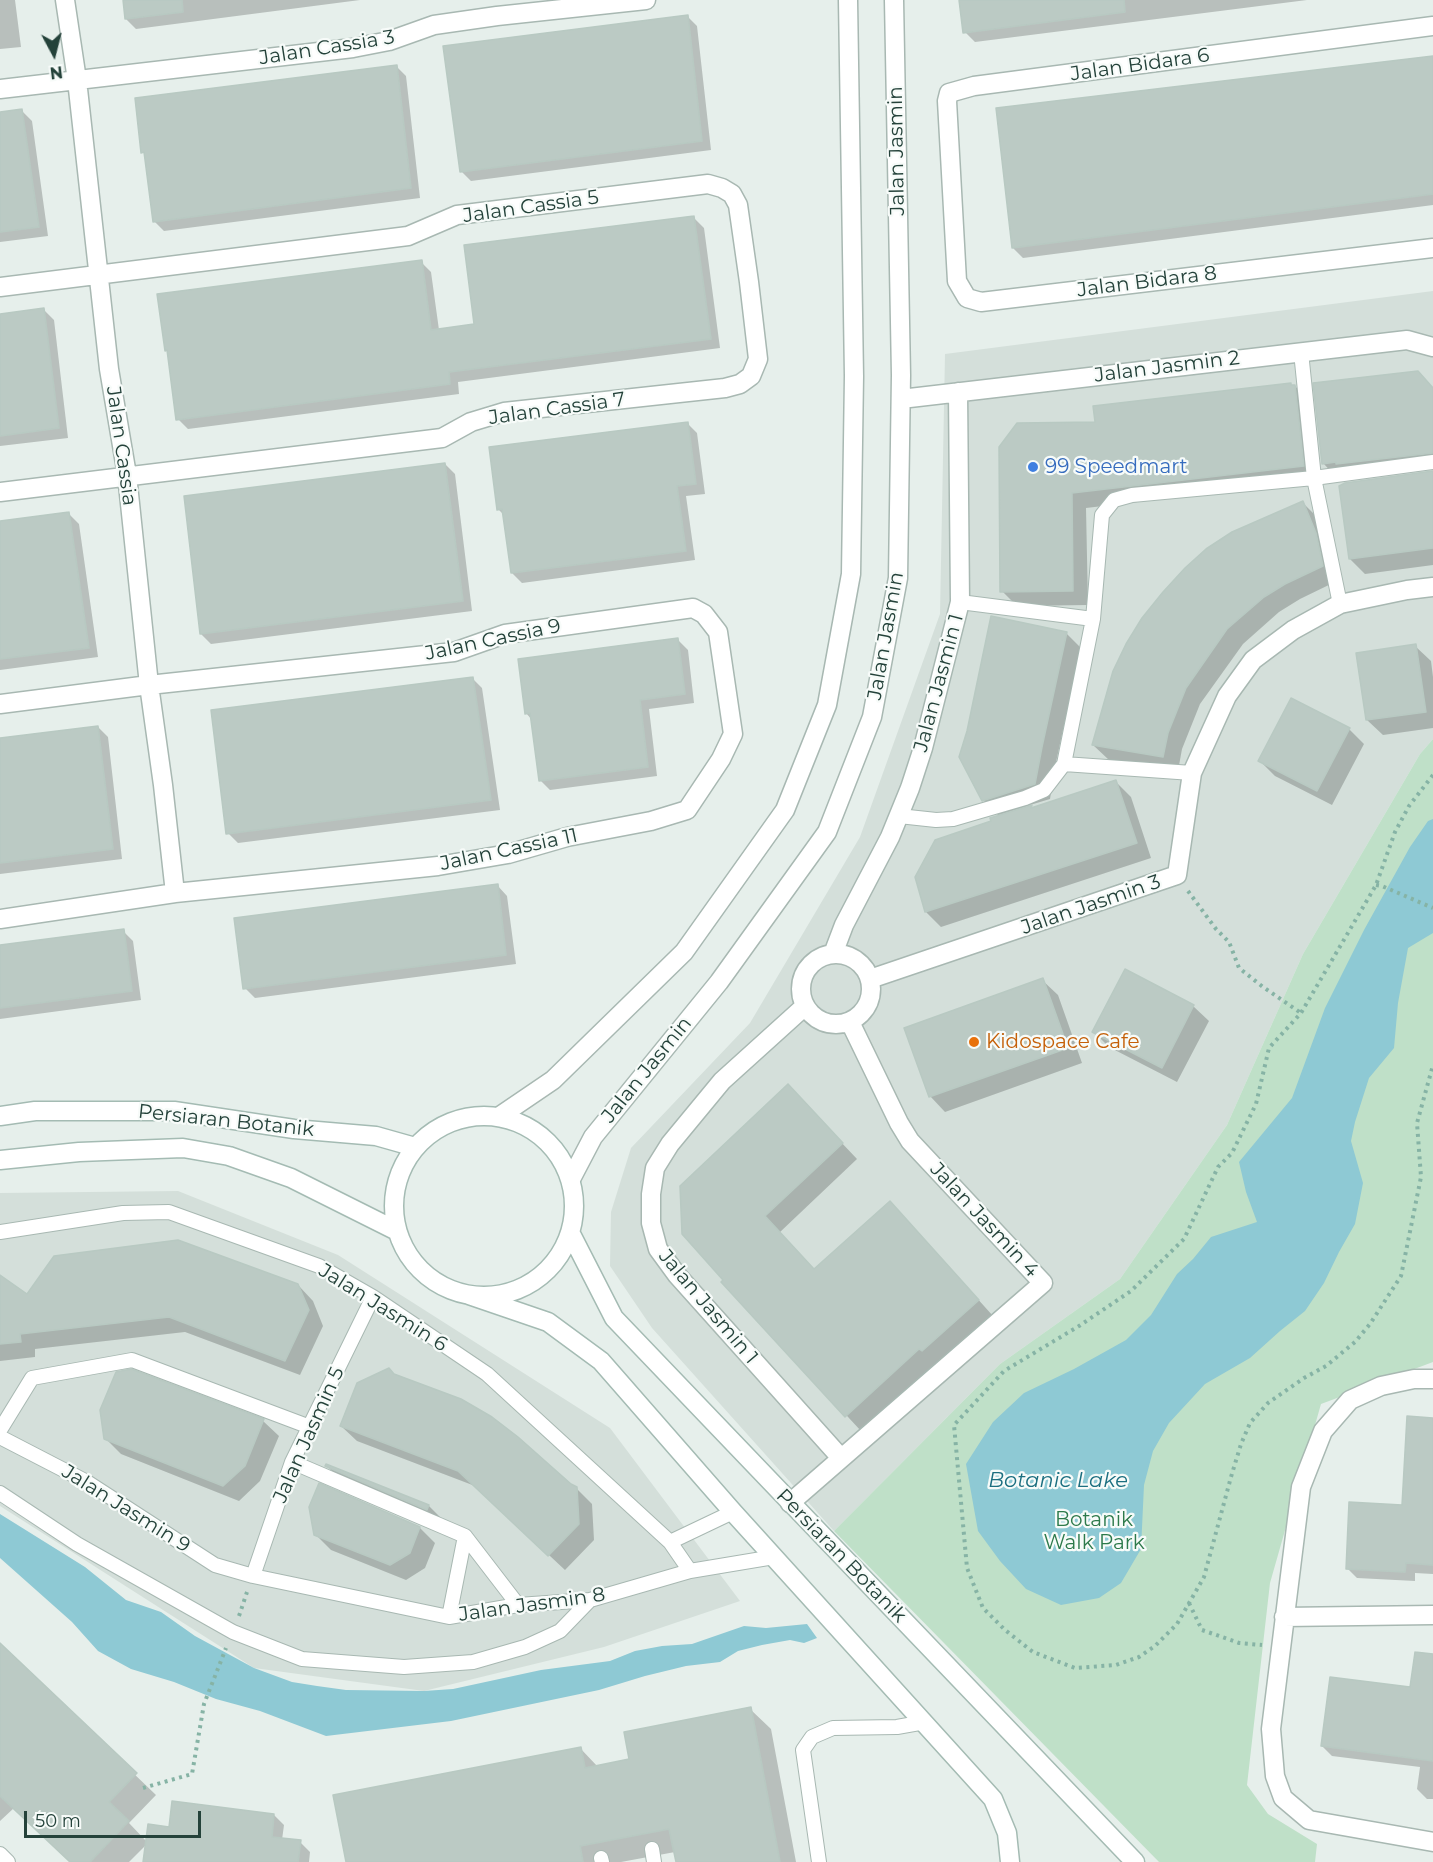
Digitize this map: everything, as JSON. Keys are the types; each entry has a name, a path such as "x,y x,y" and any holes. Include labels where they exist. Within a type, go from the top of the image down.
{"street":[{"name":"Jalan Cassia","path":"65,0 77,80 110,369 127,475 149,685 175,893"},
{"name":"Jalan Cassia 3","path":"0,89 353,48 389,41 434,25 646,0"},
{"path":"500,1116 553,1080 684,952 785,810 827,705 851,574 854,376 848,0"},
{"name":"Jalan Jasmin","path":"571,1179 593,1137 720,982 827,832 872,717 898,578 901,399 894,0"},
{"name":"Jalan Bidara 6","path":"952,194 947,101 949,93 957,90 1433,26"},
{"name":"Jalan Cassia 5","path":"0,287 408,236 457,215 708,184 732,194 738,205 749,282"},
{"name":"Jalan Bidara 8","path":"952,194 957,281 967,298 981,302 1433,248"},
{"name":"Jalan Cassia 7","path":"0,492 442,438 471,422 504,412 725,388 740,384 751,376 758,359 749,282"},
{"name":"Jalan Jasmin 2","path":"901,399 1407,340 1433,347"},
{"name":"Jalan Jasmin 1","path":"833,954 844,925 899,816 910,788 923,748 960,602 958,392"},
{"name":"Jalan Jasmin 3","path":"870,980 1177,876 1192,773 1227,696 1253,660 1293,630 1340,604 1433,587"},
{"name":"Jalan Cassia 9","path":"149,685 454,652 505,634 693,608 704,614 718,632 730,704"},
{"path":"0,704 149,685"},
{"name":"Jalan Cassia 11","path":"0,919 175,893 438,866 508,854 567,837 651,821 687,810 721,759 733,734 730,704"},
{"path":"833,954 850,957 860,963 868,973 870,980 871,996 867,1007 850,1022 839,1025 828,1024 808,1012 800,991 807,969 816,960 833,954"},
{"name":"Jalan Jasmin 1","path":"805,1006 722,1080 670,1144 655,1168 651,1194 651,1222 657,1249 693,1296 841,1458"},
{"name":"Jalan Jasmin 4","path":"790,1503 1043,1283 910,1141 850,1022"},
{"name":"Persiaran Botanik","path":"0,1116 35,1111 174,1111 294,1129 376,1136 415,1147"},
{"path":"469,1295 494,1295 520,1289 542,1275 559,1257 571,1234 574,1206 571,1179 556,1150 531,1128 500,1116 476,1115 454,1120 432,1131 415,1147 399,1172 393,1201 397,1231 407,1254 423,1273 444,1287 548,1322 601,1361 733,1512 993,1799 1007,1833 1010,1862"},
{"name":"Persiaran Botanik","path":"0,1160 79,1152 183,1148 218,1154 291,1178 397,1231"},
{"name":"Persiaran Botanik","path":"571,1234 614,1318 1135,1862"},
{"path":"1433,1379 1414,1379 1381,1386 1350,1400 1323,1431 1301,1487 1271,1729 1275,1776 1283,1798 1309,1820 1433,1842"},
{"path":"1284,1617 1433,1615"}],"lane":[{"path":"1301,352 1314,477 1340,604"},
{"path":"899,816 936,820 953,819 1025,798 1044,790 1064,764 1093,619 1102,515 1114,500 1132,495 1314,477 1433,462"},
{"path":"960,602 1093,619"},
{"path":"1064,764 1192,773"},
{"name":"Jalan Jasmin 6","path":"0,1232 123,1213 169,1212 319,1266 373,1297 487,1374 670,1542 690,1571"},
{"name":"Jalan Jasmin 5","path":"253,1576 292,1462 373,1297"},
{"path":"0,1430 32,1378 132,1360 310,1427"},
{"name":"Jalan Jasmin 9","path":"0,1437 87,1482 215,1565 253,1576"},
{"path":"292,1462 465,1536 518,1605"},
{"path":"0,1493 76,1544 231,1636 303,1659 404,1667 473,1662 525,1647 560,1631 590,1600"},
{"path":"670,1542 733,1512"},
{"path":"449,1617 465,1536"},
{"name":"Jalan Jasmin 8","path":"253,1576 449,1617 518,1605 590,1600 690,1571 774,1557"},
{"path":"819,1862 803,1750 812,1737 833,1728 897,1727 925,1722"},
{"path":"0,1854 8,1862"}],"path":[{"path":"1433,775 1409,806 1395,832 1376,885 1301,1013 1269,1048 1256,1104 1232,1153 1218,1167 1184,1239 1131,1291 1079,1326 1004,1371 954,1425 967,1568 983,1608 1005,1630 1033,1652 1075,1668 1116,1665 1139,1657 1155,1646 1177,1624 1204,1577 1231,1477 1250,1423 1268,1403 1326,1366 1355,1342 1370,1324 1401,1276 1421,1177 1417,1123 1433,1065"},
{"path":"1177,876 1216,929 1229,942 1239,968 1301,1013"},
{"path":"1376,885 1433,908"},
{"path":"143,1788 192,1774 204,1704 253,1576"},
{"path":"1189,1603 1203,1630 1239,1643 1281,1647"}],"shaded area":[{"path":"1433,291 1433,739 1420,754 1303,954 1227,1125 1120,1279 1000,1364 834,1531 652,1328 610,1266 611,1212 631,1148 750,1023 860,837 940,614 945,354"},
{"path":"178,1191 338,1255 610,1428 740,1601 604,1647 424,1691 254,1668 0,1506 0,1193"}],"green space":[{"name":"Botanik Walk Park","path":"1433,739 1433,1362 1321,1404 1270,1583 1247,1785 1268,1814 1317,1844 1315,1862 1159,1862 834,1531 1000,1364 1120,1279 1227,1125 1303,954 1420,754"}],"water":[{"name":"Botanic Lake","path":"1433,819 1433,933 1408,948 1398,1003 1394,1048 1369,1078 1351,1141 1363,1183 1355,1224 1324,1283 1305,1311 1250,1358 1205,1384 1169,1423 1153,1451 1144,1485 1141,1549 1121,1583 1099,1598 1061,1605 1026,1589 1000,1561 978,1531 966,1464 993,1422 1024,1393 1126,1340 1151,1315 1177,1274 1211,1237 1257,1222 1246,1192 1239,1162 1292,1098 1325,1008 1364,930 1410,847 1428,821"},
{"path":"0,1514 85,1567 126,1600 161,1612 195,1636 254,1668 292,1682 317,1686 346,1690 453,1689 541,1670 610,1661 635,1651 692,1644 744,1626 766,1628 807,1624 817,1638 804,1643 790,1640 762,1645 738,1651 720,1662 686,1666 599,1690 451,1721 326,1736 260,1711 216,1699 174,1682 131,1669 98,1651 72,1622 0,1558"}],"building":[{"path":"123,0 182,0 183,12 125,19"},
{"path":"959,0 1124,0 1125,12 963,33"},
{"path":"688,15 702,141 460,172 443,46"},
{"path":"1433,56 1433,194 1012,248 996,108"},
{"path":"397,65 411,188 153,222 144,152 141,153 135,98"},
{"path":"22,109 39,227 0,232 0,112"},
{"path":"694,216 711,339 449,372 450,384 176,420 157,294 422,260 431,330 474,324 464,245"},
{"path":"44,308 59,428 0,436 0,314"},
{"path":"1418,371 1433,388 1433,453 1322,464 1313,383"},
{"path":"1291,383 1295,385 1304,466 1072,493 1073,591 1000,592 999,447 1017,423 1095,422 1093,406"},
{"path":"688,422 696,484 677,486 686,551 511,573 502,509 497,510 489,447"},
{"path":"445,463 463,601 200,634 184,496"},
{"path":"1433,471 1433,548 1349,559 1339,486 1345,483"},
{"path":"1303,501 1316,533 1323,566 1264,597 1227,629 1186,688 1168,733 1163,757 1092,745 1113,671 1142,618 1163,592 1206,549 1232,532"},
{"path":"69,512 89,648 0,659 0,521"},
{"path":"991,616 1067,632 1035,784 982,801 959,757 967,731"},
{"path":"678,638 685,694 640,700 648,767 539,781 530,713 525,714 518,659"},
{"path":"1416,644 1426,712 1366,720 1356,653"},
{"path":"473,677 491,800 226,834 211,710"},
{"path":"1291,698 1350,728 1317,791 1258,761"},
{"path":"98,726 113,849 0,863 0,738"},
{"path":"1116,780 1137,843 925,912 915,877 935,840 991,821 990,818 1032,805 1031,808"},
{"path":"498,884 506,955 243,989 234,918"},
{"path":"124,929 132,991 0,1008 0,945"},
{"path":"1125,969 1194,1005 1162,1068 1092,1032"},
{"path":"1043,978 1068,1048 929,1097 904,1028"},
{"path":"788,1084 843,1143 765,1216 814,1269 890,1201 979,1300 922,1351 919,1349 845,1417 721,1282 723,1280 682,1234 680,1186"},
{"path":"178,1240 298,1284 309,1310 285,1361 169,1317 20,1334 21,1342 0,1344 0,1275 27,1294 54,1256"},
{"path":"389,1368 394,1374 461,1399 492,1417 577,1487 579,1524 548,1556 458,1471 340,1426 357,1383"},
{"path":"131,1369 264,1419 245,1466 223,1486 104,1439 100,1410 116,1372"},
{"path":"1407,1416 1433,1418 1433,1565 1406,1563 1405,1572 1346,1569 1349,1502 1402,1505"},
{"path":"326,1464 429,1505 427,1510 325,1466"},
{"path":"319,1483 420,1527 410,1553 390,1565 314,1535 309,1507"},
{"path":"0,1643 137,1773 109,1802 129,1821 90,1862 70,1862 0,1796"},
{"path":"1415,1652 1433,1654 1433,1761 1321,1746 1330,1677 1410,1687"},
{"path":"751,1707 780,1862 676,1862 669,1829 580,1846 583,1862 346,1862 333,1795 581,1747 585,1768 629,1759 624,1732"},
{"path":"172,1801 274,1814 272,1837 301,1840 298,1862 143,1862 148,1824 169,1827"}],"place":[{"name":"99 Speedmart","path":"1033,467"},
{"name":"Kidospace Cafe","path":"974,1042"}]}
